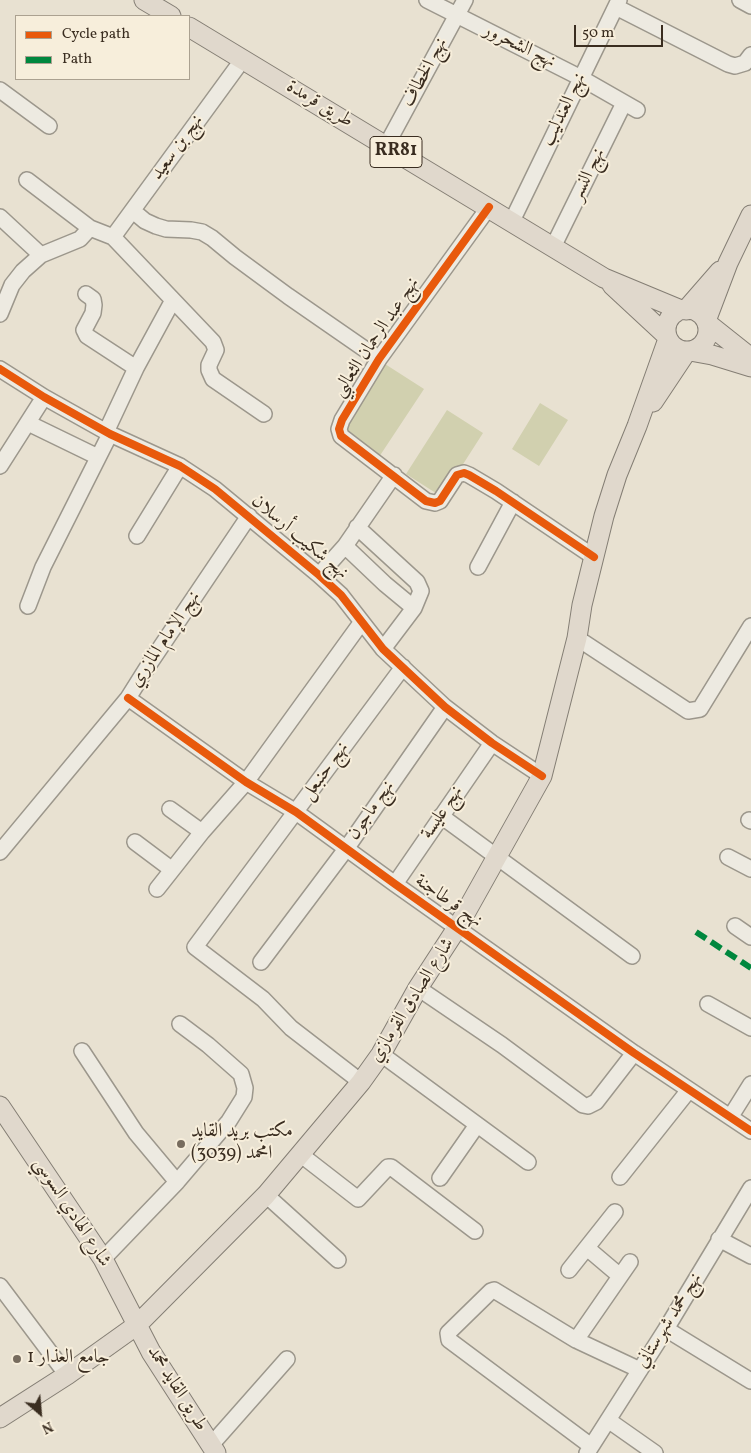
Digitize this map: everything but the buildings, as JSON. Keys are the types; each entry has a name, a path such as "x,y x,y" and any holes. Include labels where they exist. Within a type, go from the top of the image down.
{"main road":[{"path":"144,0 169,15"},
{"name":"طريق قرمدة","path":"190,28 604,278 684,310"},
{"path":"689,351 696,349 705,341 707,335 706,322 728,263 751,215"},
{"path":"667,337 667,323 675,313 684,310 728,263"},
{"name":"طريق قرمدة","path":"604,278 667,337"},
{"name":"RR81","path":"684,310 699,313 706,322 751,358"},
{"name":"RR81","path":"667,337 673,346 678,349 712,355 751,367"},
{"name":"شارع الصادق القرمازي","path":"0,1418 67,1375 136,1325 266,1195 361,1082 381,1054 418,988 457,928 542,776 577,638 582,605 604,516 667,337"},
{"name":"شارع الصادق القرمازي","path":"637,426 689,351"},
{"name":"شارع الهادي السوسي","path":"0,1106 103,1259 136,1325"},
{"name":"طريق القايد محمد","path":"136,1325 214,1449"}],"street":[{"name":"نهج الشحرور","path":"427,0 581,78 631,106"},
{"name":"نهج الخطاف","path":"386,146 465,0"},
{"path":"740,0 751,6"},
{"path":"618,4 728,64 735,66 745,63 751,55"},
{"name":"نهج العندليب","path":"512,221 618,4"},
{"name":"نهج بن سعيد","path":"113,237 243,59"},
{"path":"0,90 49,126"},
{"name":"نهج النسر","path":"553,247 631,106"},
{"path":"27,180 90,228 113,237 216,346 215,355 209,365 213,379 264,414"},
{"name":"نهج عبد الرحمان الثعالبي","path":"394,475 341,436 339,429 342,420 379,359 488,207"},
{"path":"133,211 145,221 156,226 166,229 202,232 212,238 281,291 379,359"},
{"path":"0,217 41,255"},
{"path":"0,314 12,285 23,271 41,255 73,243 86,234 90,228"},
{"path":"86,294 93,299 94,305 93,313 84,330 87,336 136,368"},
{"path":"28,606 43,567 98,457 136,368 173,300"},
{"name":"نهج شكيب أرسلان","path":"0,369 44,397 108,433 180,466 215,489 319,574 341,595 383,649 445,707 542,776"},
{"path":"0,466 44,397"},
{"path":"28,423 98,457"},
{"path":"137,536 180,466"},
{"path":"319,574 345,546 394,475 431,503 440,501 455,478 464,473 469,475 513,502 594,557"},
{"path":"478,567 513,502"},
{"name":"نهج الإمام المازري","path":"0,852 128,698 150,662 249,516"},
{"path":"357,527 417,582 421,591 414,608 383,649"},
{"path":"345,546 385,584 414,608"},
{"path":"157,889 202,832 246,782 361,623"},
{"path":"577,638 688,711 700,709 751,626"},
{"name":"نهج حنبعل","path":"361,1082 291,1028 263,999 195,947 403,667"},
{"name":"نهج قرطاجنة","path":"128,698 246,782 296,812 634,1053 751,1131"},
{"name":"نهج ماجون","path":"261,962 346,849 445,707"},
{"name":"نهج عليسة","path":"395,884 492,742"},
{"path":"170,809 202,832"},
{"path":"440,816 632,956"},
{"path":"135,842 172,869"},
{"path":"728,857 751,869"},
{"path":"735,926 751,936"},
{"path":"418,988 502,1045 583,1105 588,1106 596,1102 634,1053"},
{"path":"708,1004 751,1028"},
{"path":"103,1259 177,1182 229,1120 244,1097 245,1088 241,1074 180,1024"},
{"path":"82,1051 136,1133 177,1182"},
{"path":"381,1054 528,1162"},
{"path":"731,1116 751,1084"},
{"path":"620,1177 689,1090"},
{"path":"440,1178 477,1124"},
{"path":"300,1154 358,1199 388,1167 391,1167 475,1231"},
{"name":"نهج محمد شهرستاني","path":"589,1449 666,1330 751,1188"},
{"path":"266,1195 338,1260"},
{"path":"569,1270 615,1212"},
{"path":"719,1239 751,1256"},
{"path":"586,1248 620,1276"},
{"path":"576,1340 630,1262"},
{"path":"0,1286 67,1375"},
{"path":"589,1449 449,1340 448,1333 490,1290 494,1290 576,1340 640,1370"},
{"path":"666,1330 751,1381"},
{"path":"214,1449 287,1359"},
{"path":"608,1420 656,1453"}],"green space":[{"path":"385,364 424,389 379,457 341,431"},
{"path":"540,403 568,420 539,466 512,449"},
{"path":"447,410 483,433 442,497 406,474"}],"marked path":[{"path":"696,932 751,968"}],"cycle path":[{"path":"489,207 379,359 342,420 339,429 341,436 426,501 435,503 440,501 457,475 464,473 496,491 594,557"},
{"path":"0,369 44,397 110,434 180,466 215,489 341,595 383,649 445,707 492,743 542,776"},
{"path":"128,698 246,782 296,812 634,1053 751,1131"}],"place":[{"name":"مكتب بريد القايد امحمد (3039)","path":"181,1144"},
{"name":"جامع العذار 1","path":"17,1359"}]}
